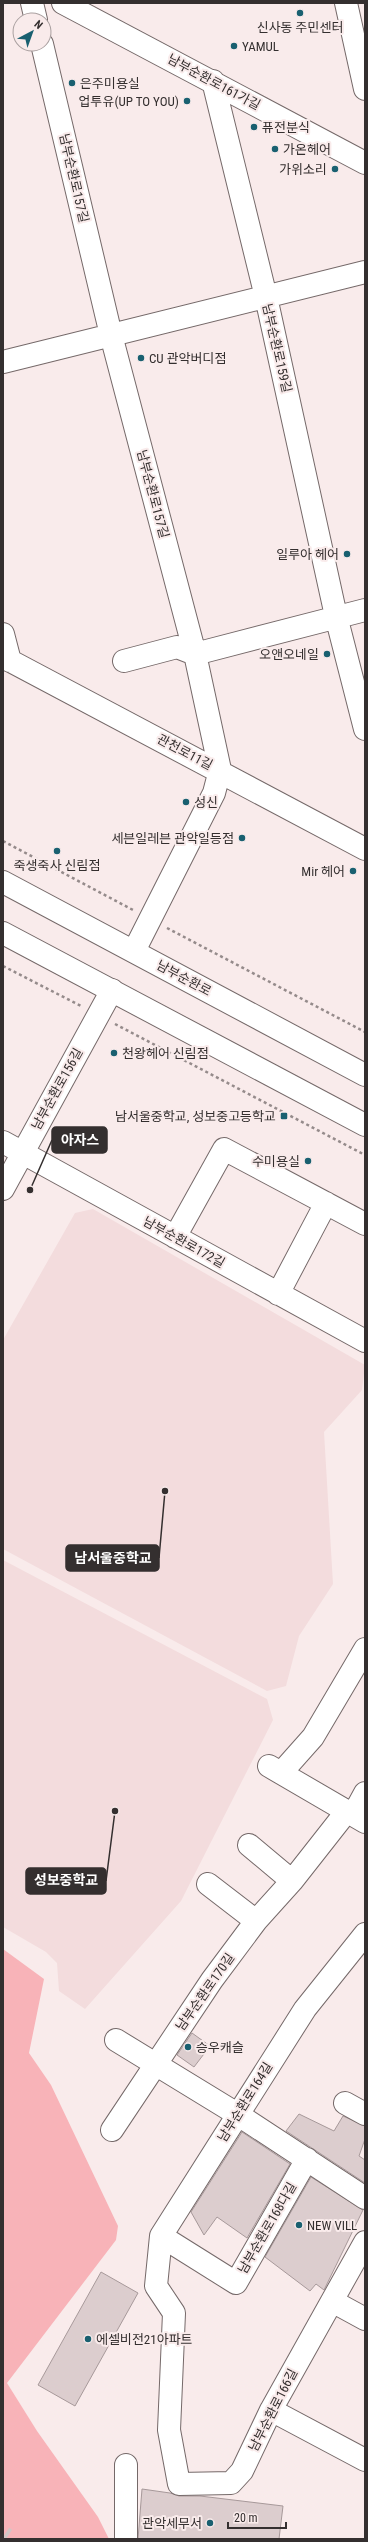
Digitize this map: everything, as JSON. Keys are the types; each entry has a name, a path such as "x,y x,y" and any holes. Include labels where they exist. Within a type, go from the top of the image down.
{"street":[{"name":"남부순환로161가길","path":"63,3 213,81 365,163"},
{"path":"346,3 365,89"},
{"name":"남부순환로157길","path":"44,52 111,335 194,654 220,770 214,793 134,951"},
{"name":"남부순환로159길","path":"213,81 266,297 336,616 365,729"},
{"path":"3,362 365,272"},
{"path":"124,661 177,647 194,654 336,616 365,610"},
{"path":"3,634 6,659"},
{"name":"관천로11길","path":"6,659 220,770 365,849"},
{"name":"남부순환로","path":"3,882 365,1075"},
{"path":"3,933 365,1125"},
{"name":"남부순환로156길","path":"3,1189 112,990"},
{"name":"남부순환로172길","path":"3,1142 365,1341"},
{"path":"175,1236 224,1148 365,1224"},
{"path":"278,1294 326,1203"},
{"path":"355,1816 275,1770 313,1737 365,1649"},
{"name":"남부순환로170길","path":"154,2063 256,1921 292,1881 355,1816 365,1792"},
{"path":"249,1845 292,1881"},
{"path":"208,1884 256,1921"},
{"name":"남부순환로164길","path":"169,2430 174,2313 156,2286 162,2236 237,2114 305,2009 365,1934"},
{"path":"116,2040 237,2114 365,2198"},
{"path":"112,2130 154,2063"},
{"path":"345,2103 365,2114"},
{"name":"남부순환로168다길","path":"162,2236 236,2283 307,2159"},
{"name":"남부순환로166길","path":"169,2430 179,2484 231,2483 242,2471 271,2410 365,2242"},
{"path":"332,2301 365,2319"},
{"path":"271,2410 365,2460"},
{"path":"126,2465 126,2539"}],"path":[{"path":"3,841 150,920 365,1032"},
{"path":"3,966 365,1155"}],"shaded area":[{"path":"93,1209 365,1365 362,1390 324,1432 333,1584 299,1636 286,1686 267,1691 3,1549 3,1340 75,1213"},
{"path":"3,1560 267,1699 273,1720 181,1901 85,2009 59,1991 57,1963 46,1952 3,1927"},
{"path":"3,1949 44,1979 29,2053 51,2085 118,2226 116,2240 7,2383 37,2431 98,2517 109,2539 3,2539"}],"building":[{"name":"승우캐슬","path":"192,2033 210,2046 194,2067 177,2055"},
{"path":"299,2114 334,2131 343,2116 365,2126 365,2139 359,2156 365,2160 365,2183 286,2131"},
{"path":"242,2132 290,2164 247,2238 217,2217 204,2235 191,2212"},
{"path":"311,2177 363,2210 324,2290 316,2284 310,2291 265,2257"},
{"name":"에셀비전21아파트","path":"101,2272 138,2293 75,2406 38,2385"},
{"name":"관악세무서","path":"142,2489 170,2493 179,2496 200,2496 283,2506 279,2539 138,2539"}],"place":[{"name":"신사동 주민센터","path":"300,13"},
{"name":"YAMUL","path":"234,46"},
{"name":"은주미용실","path":"72,83"},
{"name":"업투유(UP TO YOU)","path":"187,101"},
{"name":"퓨전분식","path":"254,127"},
{"name":"가온헤어","path":"275,149"},
{"name":"가위소리","path":"335,169"},
{"name":"CU 관악버디점","path":"141,358"},
{"name":"일루아 헤어","path":"347,554"},
{"name":"오앤오네일","path":"327,654"},
{"name":"성신","path":"186,802"},
{"name":"세븐일레븐 관악일등점","path":"242,838"},
{"name":"죽생죽사 신림점","path":"57,851"},
{"name":"Mir 헤어","path":"353,871"},
{"name":"천왕헤어 신림점","path":"114,1053"},
{"name":"남서울중학교, 성보중고등학교","path":"284,1116"},
{"name":"수미용실","path":"308,1161"},
{"name":"아자스","path":"30,1190"},
{"name":"남서울중학교","path":"165,1491"},
{"name":"성보중학교","path":"115,1811"},
{"name":"승우캐슬","path":"188,2047"},
{"name":"NEW VILL","path":"299,2225"},
{"name":"에셀비전21아파트","path":"88,2339"},
{"name":"관악세무서","path":"210,2523"}]}
